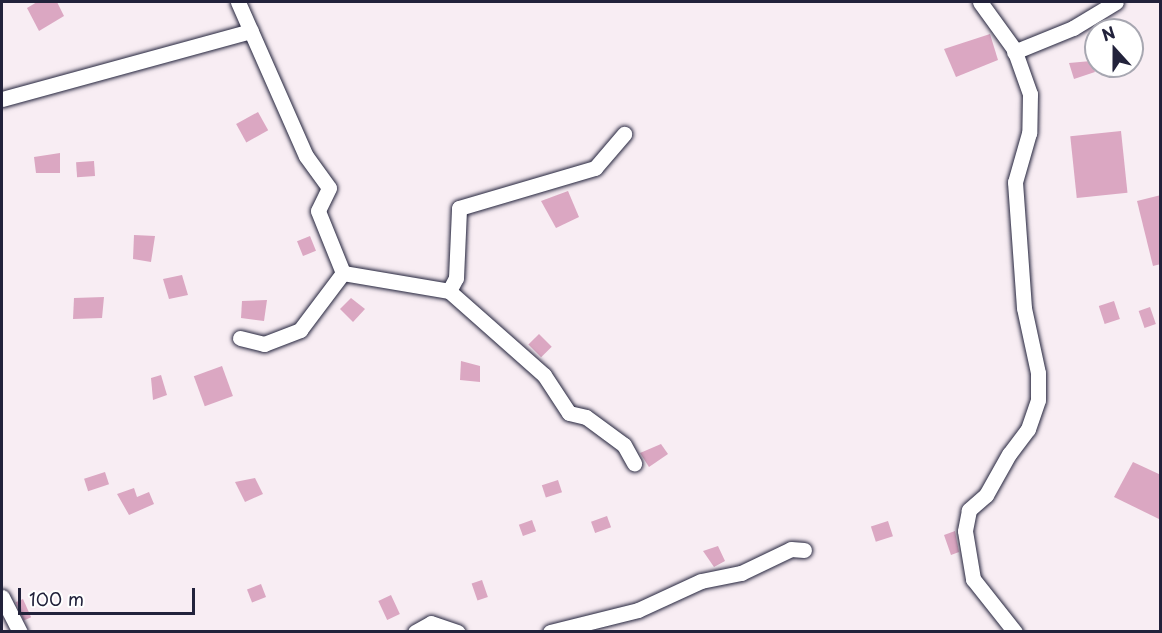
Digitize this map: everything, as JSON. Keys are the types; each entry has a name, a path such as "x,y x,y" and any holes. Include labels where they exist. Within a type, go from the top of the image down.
{"street":[{"path":"238,2 306,156 329,188 318,211 343,273"},
{"path":"980,2 1014,52 1030,94 1029,133 1015,182 1024,308 1038,373 1038,399 1028,429 1009,454 986,495 969,510 965,531 974,579 1016,632"},
{"path":"1014,52 1073,28 1116,2"},
{"path":"2,99 250,31"},
{"path":"448,291 456,278 459,208 595,168 624,134"},
{"path":"343,273 448,291 544,375 569,413 586,417 624,445 634,463"},
{"path":"240,338 264,344 300,330 343,273"},
{"path":"550,632 638,610 701,581 741,573 791,549 804,550"},
{"path":"2,597 20,632"},
{"path":"415,632 431,622 457,632"}],"building":[{"path":"37,2 57,2 64,16 39,31 27,8"},
{"path":"990,34 998,60 956,77 944,49"},
{"path":"1084,62 1084,76 1074,79 1069,63"},
{"path":"258,112 268,130 246,142 236,124"},
{"path":"1121,131 1127,193 1077,198 1070,136"},
{"path":"60,153 60,173 36,173 34,157"},
{"path":"94,161 95,176 77,177 76,162"},
{"path":"568,191 579,217 556,228 541,201"},
{"path":"1161,195 1161,264 1153,266 1137,201"},
{"path":"134,235 155,236 151,262 133,259"},
{"path":"310,236 316,251 303,256 297,241"},
{"path":"182,275 188,295 169,299 163,279"},
{"path":"104,297 102,318 73,319 74,298"},
{"path":"351,298 365,309 353,322 340,309"},
{"path":"267,300 264,321 241,318 242,301"},
{"path":"1114,301 1120,319 1105,324 1099,306"},
{"path":"1150,307 1156,324 1145,328 1139,311"},
{"path":"539,334 552,347 541,357 528,345"},
{"path":"461,361 480,366 480,382 460,380"},
{"path":"222,366 233,396 205,406 194,376"},
{"path":"161,375 167,395 153,400 151,378"},
{"path":"661,444 668,454 649,467 640,453"},
{"path":"1133,462 1161,475 1161,520 1114,497"},
{"path":"105,472 109,484 88,491 84,479"},
{"path":"255,478 263,494 245,502 235,482"},
{"path":"558,480 562,492 546,498 542,485"},
{"path":"134,488 137,497 149,492 154,504 129,515 117,494"},
{"path":"607,516 611,527 595,533 591,522"},
{"path":"532,520 536,531 523,536 519,525"},
{"path":"888,521 893,536 876,542 871,527"},
{"path":"955,531 959,552 951,555 944,535"},
{"path":"718,546 725,561 714,567 703,551"},
{"path":"482,580 488,597 477,601 472,584"},
{"path":"261,584 266,597 252,602 247,589"},
{"path":"391,595 400,614 387,620 378,601"},
{"path":"23,599 31,617 24,621 16,602"}]}
